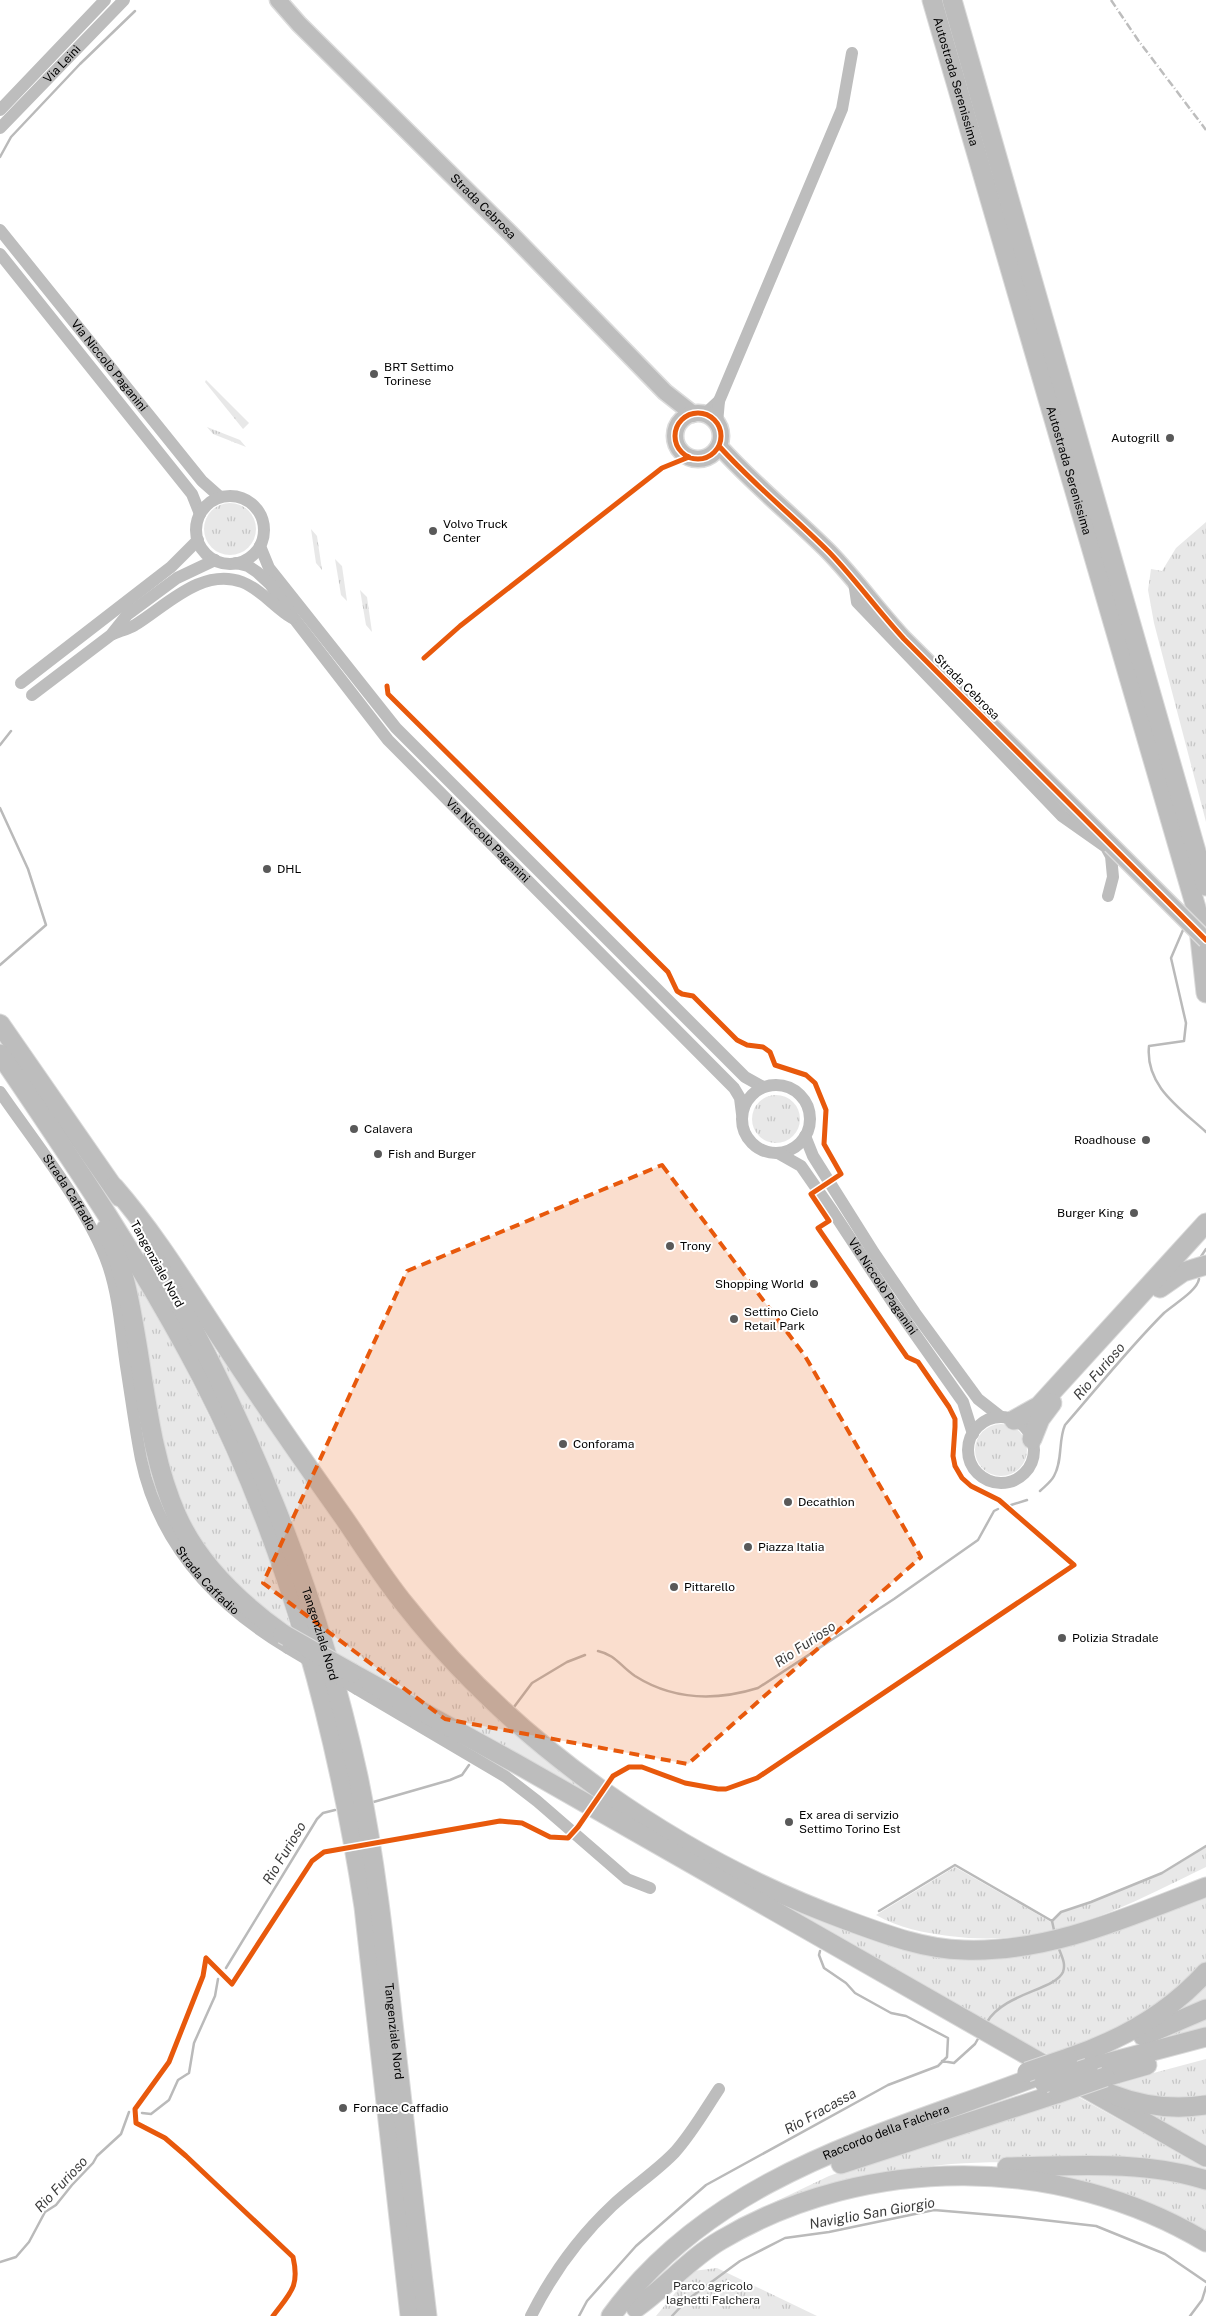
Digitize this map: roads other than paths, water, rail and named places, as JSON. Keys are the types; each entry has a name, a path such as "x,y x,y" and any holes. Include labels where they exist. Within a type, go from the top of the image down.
{"highway":[{"name":"Autostrada Serenissima","path":"932,0 1206,941"},
{"name":"Autostrada Serenissima","path":"952,0 1206,886"},
{"path":"1197,910 1206,993"},
{"name":"Tangenziale Nord","path":"0,1024 114,1187 204,1348 252,1449 277,1508 298,1566 340,1702 358,1776 375,1872 427,2316"},
{"name":"Tangenziale Nord","path":"0,1054 138,1263 203,1380 259,1506 301,1624 339,1767 356,1853 364,1907 410,2316"},
{"path":"68,1155 111,1239 120,1262 127,1290 156,1451 166,1487 178,1517 194,1546 226,1586 285,1641 1206,2157"},
{"path":"114,1187 144,1221 264,1404 404,1605 434,1640 503,1710 536,1739 616,1800 678,1839 770,1888 835,1916 917,1944 965,1950 1016,1947 1078,1934 1131,1916 1206,1886"},
{"path":"1007,1418 1033,1411 1046,1399 1206,1224"},
{"path":"1032,1439 1047,1408 1150,1297 1183,1272 1206,1265"},
{"path":"1131,1916 1171,1891 1206,1875"},
{"path":"1077,2063 1171,2006 1206,1972"},
{"path":"1041,2081 1077,2063 1206,2010"},
{"path":"1077,2063 1206,2037"},
{"path":"1009,2045 1097,2088 1130,2101 1163,2107 1206,2104"},
{"name":"Raccordo della Falchera","path":"611,2316 642,2278 670,2250 714,2215 757,2188 819,2159 933,2113 1006,2088 1041,2081 1105,2077 1206,2050"},
{"name":"Raccordo della Falchera","path":"634,2312 673,2263 739,2213 778,2191 1041,2081"},
{"path":"634,2312 659,2292 702,2252 746,2227 797,2205 850,2189 971,2167 1119,2166 1180,2174 1206,2180"},
{"path":"902,2180 936,2176 966,2176 1040,2181 1120,2202 1164,2220 1206,2242"}],"main road":[{"path":"265,0 300,24"},
{"path":"278,0 300,24"},
{"name":"Strada Cebrosa","path":"300,24 510,233 665,392 704,418"},
{"name":"Strada Cebrosa","path":"665,392 677,427"},
{"path":"687,417 704,418 720,433 714,451 695,459 683,453 676,441 677,427 687,417"},
{"name":"Strada Cebrosa","path":"714,451 736,465 800,523 884,618 1206,941"}],"street":[{"name":"Via Leinì","path":"0,110 105,0"},
{"name":"Via Leinì","path":"0,128 124,0"},
{"path":"704,418 719,401 842,109 852,53"},
{"name":"Via Niccolò Paganini","path":"0,230 202,481 220,497"},
{"name":"Via Niccolò Paganini","path":"0,254 192,494 200,514"},
{"path":"232,496 243,498 256,508 264,524 264,535 260,546 250,557 236,563 215,560 202,548 198,540 196,531 200,514 205,507 220,497 232,496"},
{"path":"21,683 171,567 198,540"},
{"name":"Via Niccolò Paganini","path":"260,546 269,568 396,728 744,1076 763,1087"},
{"path":"32,695 111,635 127,615 177,578 215,560"},
{"name":"Via Niccolò Paganini","path":"236,563 257,572 270,584 296,621 388,740 734,1088 740,1098 742,1114"},
{"path":"111,635 133,626 195,585 220,579 241,582 262,594 282,612 296,621"},
{"path":"854,582 857,602 1070,822 1106,848 1111,856 1113,877 1108,896"},
{"path":"936,684 955,689"},
{"path":"771,1084 786,1086 802,1096 807,1105 810,1116 809,1126 805,1136 793,1148 778,1153 766,1152 755,1147 747,1138 743,1129 742,1114 745,1102 753,1093 763,1087 771,1084"},
{"name":"Strada Caffadio","path":"0,1092 70,1194 95,1236 109,1267 142,1461 159,1513 181,1552 202,1581 230,1609 260,1632 285,1641"},
{"name":"Via Niccolò Paganini","path":"805,1136 813,1156 874,1253 915,1313 978,1399 1007,1418"},
{"name":"Via Niccolò Paganini","path":"778,1153 801,1166 820,1192 891,1300 963,1402 973,1434"},
{"path":"1007,1418 1027,1430 1032,1439 1034,1449 1028,1468 1015,1480 1000,1482 983,1477 971,1462 969,1453 973,1434 980,1425 989,1419 1007,1418"},
{"path":"354,1681 506,1777 537,1800 627,1879 650,1888"},
{"path":"531,2316 554,2273 572,2247 613,2205 652,2174 677,2150 719,2090"}],"waterway":[{"path":"0,157 11,137 80,64 135,11"},
{"path":"0,745 11,731"},
{"path":"0,808 28,869 46,925 0,965"},
{"name":"Rio Furioso","path":"1183,930 1171,958 1186,1023 1184,1041 1149,1046 1149,1060 1158,1084 1166,1095 1206,1132"},
{"name":"Rio Furioso","path":"1200,1258 1206,1249"},
{"name":"Rio Furioso","path":"1040,1491 1051,1480 1057,1470 1065,1425 1138,1340 1164,1313 1190,1293 1199,1279"},
{"name":"Rio Furioso","path":"1011,1505 1027,1500"},
{"name":"Rio Furioso","path":"598,1651 614,1658 635,1676 649,1684 680,1694 695,1696 726,1695 758,1688 894,1599 978,1540 994,1511 998,1509"},
{"name":"Rio Furioso","path":"514,1707 532,1683 567,1662 585,1655"},
{"name":"Rio Furioso","path":"370,1803 450,1780 462,1775 469,1765"},
{"name":"Rio Furioso","path":"226,1968 317,1819 323,1813 335,1810"},
{"path":"1054,1930 1052,1921 1061,1912 1162,1873 1206,1846"},
{"name":"Rio Fracassa","path":"879,1911 955,1865 1052,1921"},
{"path":"987,2022 1005,2004 1058,1978 1063,1972 1064,1966 1059,1949"},
{"name":"Rio Fracassa","path":"579,2316 587,2301 636,2246 706,2185 888,2085 938,2066 947,2057 948,2038 906,2016 891,2013 855,1993 846,1983 824,1968 819,1955 820,1951"},
{"name":"Rio Furioso","path":"142,2113 151,2114 169,2100 178,2080 189,2073 194,2043 215,1996 218,1979"},
{"path":"942,2061 954,2063 975,2044 979,2037"},
{"name":"Rio Furioso","path":"0,2262 16,2257 29,2242 45,2212 56,2205 97,2156 121,2134 129,2112"},
{"name":"Naviglio San Giorgio","path":"672,2316 687,2300 740,2261 785,2238 829,2232 934,2210 1096,2226 1165,2254 1206,2282"},
{"path":"1190,2316 1202,2300 1206,2287"}],"railway":[{"path":"1111,0 1138,40 1206,130"}],"place":[{"name":"BRT Settimo Torinese","path":"374,374"},
{"name":"Autogrill","path":"1170,438"},
{"name":"Volvo Truck Center","path":"433,531"},
{"name":"DHL","path":"267,869"},
{"name":"Calavera","path":"354,1129"},
{"name":"Roadhouse","path":"1146,1140"},
{"name":"Fish and Burger","path":"378,1154"},
{"name":"Burger King","path":"1134,1213"},
{"name":"Trony","path":"670,1246"},
{"name":"Shopping World","path":"814,1284"},
{"name":"Settimo Cielo Retail Park","path":"734,1319"},
{"name":"Conforama","path":"563,1444"},
{"name":"Decathlon","path":"788,1502"},
{"name":"Piazza Italia","path":"748,1547"},
{"name":"Pittarello","path":"674,1587"},
{"name":"Polizia Stradale","path":"1062,1638"},
{"name":"Ex area di servizio Settimo Torino Est","path":"789,1822"},
{"name":"Fornace Caffadio","path":"343,2108"}],"park label":[{"name":"Parco agricolo laghetti Falchera","path":"713,2293"}]}
